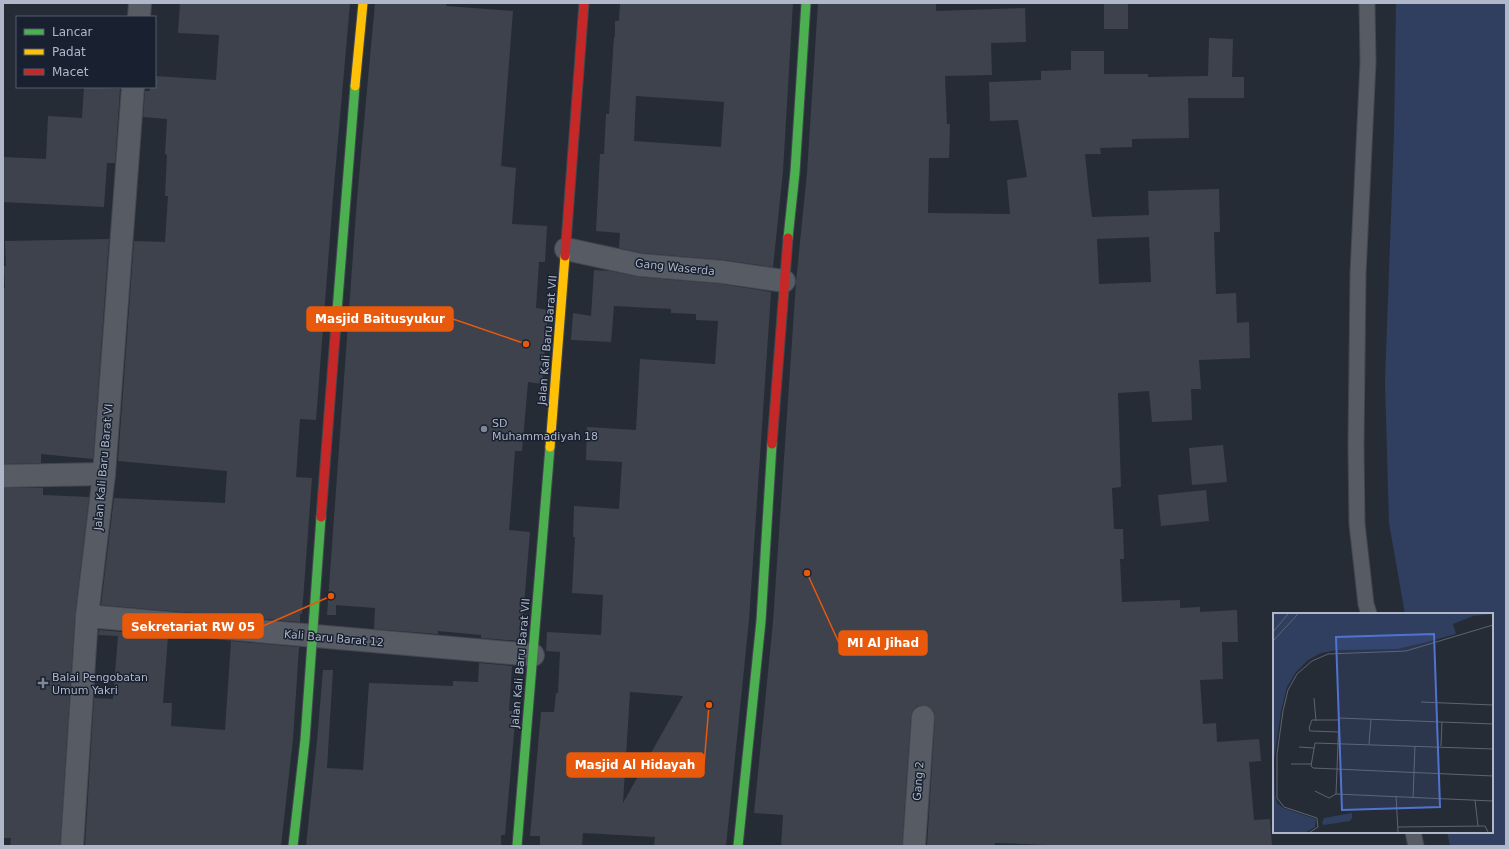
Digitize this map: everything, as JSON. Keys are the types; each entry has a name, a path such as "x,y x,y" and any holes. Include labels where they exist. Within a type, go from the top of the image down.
{"street":[{"path":"139,16 140,3"},
{"path":"294,846 305,740 345,198 363,3"},
{"name":"Jalan Kali Baru Barat VII","path":"517,846 534,655 584,3"},
{"path":"738,846 761,621 772,433 784,280 795,172 806,3"},
{"name":"Jalan Kali Baru Barat VI","path":"72,846 87,616 104,474 134,88"},
{"name":"Gang Waserda","path":"566,249 640,265 723,272 784,280"},
{"path":"3,476 104,474"},
{"name":"Kali Baru Barat 12","path":"87,616 534,655"},
{"name":"Gang 2","path":"914,846 923,716"}],"lane":[{"path":"1367,3 1368,62 1358,274 1356,446 1357,524 1366,604 1369,613"},
{"path":"1413,833 1416,846"}],"water":[{"path":"1396,3 1506,3 1506,846 1450,846 1447,833 1493,833 1493,613 1405,613 1389,523 1385,382 1394,133"}],"building":[{"path":"180,3 350,3 316,420 300,419 296,477 312,478 302,614 300,614 300,622 101,605 114,498 225,503 227,471 118,461 134,241 165,242 168,196 165,196 167,119 143,117 145,91 150,91 150,88 156,88 156,76 216,80 219,35 178,33"},
{"path":"375,3 447,3 446,6 513,11 501,166 516,168 512,224 547,226 545,262 539,262 536,308 548,310 542,384 528,382 522,451 515,451 509,530 530,532 521,641 481,638 481,635 438,631 438,634 374,629 375,608 336,605 336,615 327,615 357,199"},
{"path":"620,3 793,3 783,171 773,267 724,260 642,253 619,248 620,233 596,231 600,154 604,154 606,114 609,114 615,21 619,21","holes":["636,96 724,102 721,147 634,141"]},
{"path":"818,3 936,3 936,11 1025,8 1026,42 991,43 992,75 945,76 947,124 950,124 949,158 929,158 928,213 1010,214 1007,180 1027,177 1018,120 990,121 989,82 1041,80 1041,71 1071,70 1071,51 1104,51 1104,74 1148,74 1148,77 1208,76 1209,38 1233,39 1232,77 1244,77 1244,98 1188,98 1189,138 1132,139 1132,147 1100,148 1101,154 1085,154 1092,217 1149,215 1148,191 1219,189 1220,232 1214,232 1216,294 1236,293 1237,323 1249,322 1250,358 1199,360 1201,389 1191,389 1192,420 1152,422 1149,391 1118,393 1121,487 1112,488 1114,529 1123,529 1124,559 1120,559 1122,602 1180,600 1180,608 1200,607 1200,612 1237,610 1238,642 1222,642 1223,679 1200,680 1203,724 1216,723 1217,742 1259,739 1261,761 1249,762 1254,820 1270,819 1272,846 1048,846 995,843 995,846 927,846 935,718 934,712 930,707 923,705 917,706 913,710 911,716 902,846 781,846 783,815 754,813 773,622 796,282 807,173","holes":["1149,237 1151,282 1099,284 1097,239"]},
{"path":"1104,3 1128,3 1128,29 1104,29"},
{"path":"84,88 120,89 115,163 107,163 104,207 3,202 3,157 46,159 48,116 82,118"},
{"path":"109,239 93,459 41,454 41,463 3,464 3,288 5,288 4,266 6,266 5,241"},
{"path":"594,270 610,271 639,277 722,284 771,292 749,620 726,846 654,846 655,837 583,833 582,846 540,846 540,836 530,836 541,712 554,712 556,693 558,693 560,652 546,651 547,632 601,635 603,595 572,593 575,537 573,537 574,506 619,509 622,462 586,460 587,427 636,430 640,359 715,364 718,321 696,320 696,314 671,313 671,309 614,306 611,342 571,340 573,313 591,316","holes":["630,692 683,696 623,803"]},
{"path":"1223,445 1227,482 1192,485 1189,448"},
{"path":"3,488 43,488 43,495 89,497 75,615 60,846 10,846 11,838 3,838"},
{"path":"1206,490 1209,521 1161,526 1158,495"},
{"path":"99,630 168,636 163,703 172,703 171,726 225,730 231,641 299,647 293,739 281,846 85,846 94,698 113,699 118,636 98,635"},
{"path":"479,663 512,666 509,711 516,711 505,835 501,835 501,846 306,846 323,670 333,670 327,768 363,770 369,683 453,686 453,681 478,682"}],"traffic: fast":[{"path":"788,238 795,172 806,3"},
{"path":"337,311 355,86"},
{"path":"738,846 761,621 772,444"},
{"path":"517,846 550,447"},
{"path":"293,846 305,740 321,517"}],"traffic: slow":[{"path":"355,86 363,3"},
{"path":"550,447 565,256"}],"traffic: jam":[{"path":"565,256 584,3"},
{"path":"772,444 788,238"},
{"path":"321,517 337,311"}],"place":[{"name":"Masjid Baitusyukur","path":"526,344"},
{"name":"SD Muhammadiyah 18","path":"484,429"},
{"name":"MI Al Jihad","path":"807,573"},
{"name":"Sekretariat RW 05","path":"331,596"},
{"name":"Balai Pengobatan Umum Yakri","path":"43,683"},
{"name":"Masjid Al Hidayah","path":"709,705"}]}
